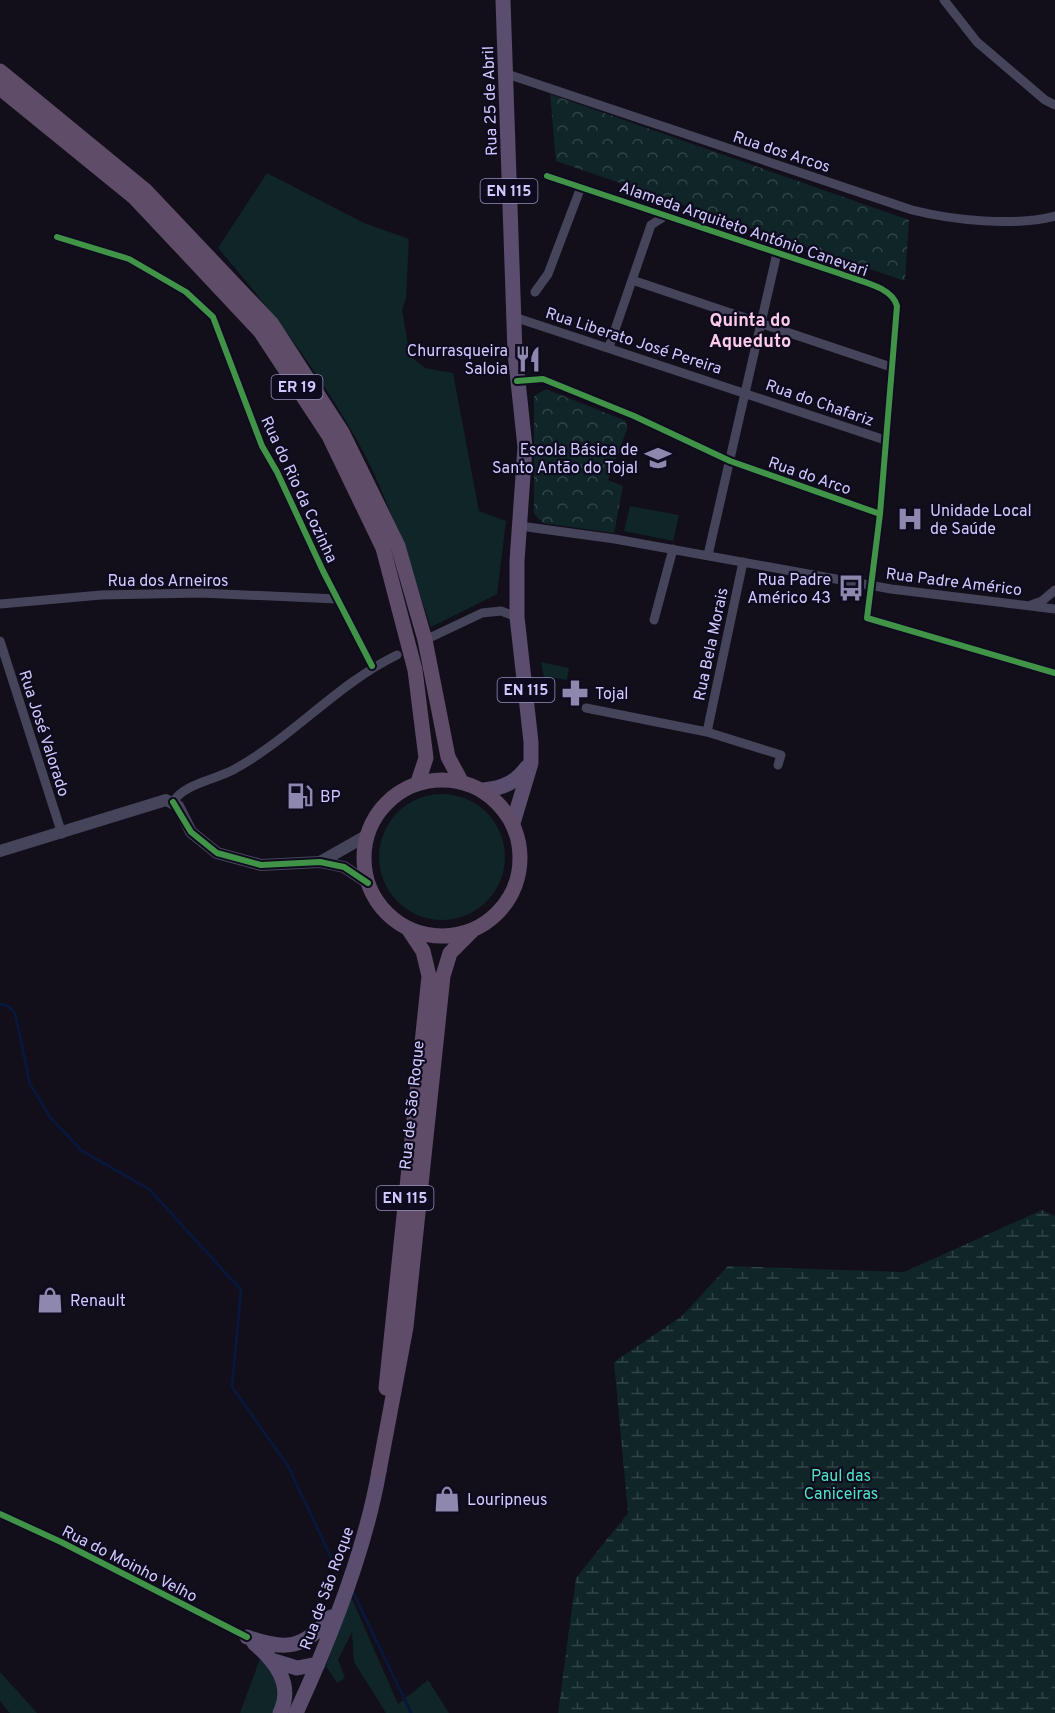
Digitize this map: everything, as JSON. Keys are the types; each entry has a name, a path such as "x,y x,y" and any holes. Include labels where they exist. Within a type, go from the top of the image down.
{"highway":[{"name":"ER 19","path":"0,71 145,190 272,324 342,432 393,535 425,640 448,757 461,781"},
{"name":"ER 19","path":"0,88 143,206 260,331 329,436 383,548 416,670 426,758 418,782"},
{"path":"439,778 461,781 484,790 501,806 513,823 521,851 519,876 509,899 493,918 472,931 451,936 430,936 410,930 387,915 371,893 364,867 366,836 376,815 394,795 418,782 439,778"},
{"name":"Rua de São Roque","path":"379,1471 392,1321 429,976 423,951 410,930"},
{"name":"Rua de São Roque","path":"379,1471 406,1327 443,976 450,953 472,931"}],"main road":[{"name":"Rua 25 de Abril","path":"503,0 517,381"},
{"name":"EN 115","path":"513,823 531,763 530,732 517,618 516,569 525,447 517,381"},
{"path":"484,790 502,788 518,780 531,763"},
{"name":"Rua de São Roque","path":"296,1713 318,1664 373,1507 379,1471"},
{"path":"247,1637 272,1646 301,1643 319,1631 337,1610"},
{"path":"247,1637 274,1661 285,1685 280,1713"},
{"path":"274,1661 297,1668 318,1664"}],"street":[{"path":"944,0 977,42 1045,100 1055,105"},
{"name":"Rua dos Arcos","path":"507,74 912,210 938,216 996,220 1055,216"},
{"name":"Alameda Arquiteto António Canevari","path":"547,176 777,253 874,287 894,297 897,306 880,514 867,618 1055,673"},
{"path":"535,292 548,274 581,187"},
{"path":"609,347 651,225 665,216"},
{"name":"Rua do Rio da Cozinha","path":"57,237 129,259 186,292 213,317 262,447 277,472 337,599 372,666"},
{"path":"708,555 777,253"},
{"path":"632,280 891,367"},
{"name":"Rua Liberato José Pereira","path":"514,317 745,393"},
{"name":"Rua do Arco","path":"517,381 543,379 634,416 730,461 880,514"},
{"name":"Rua do Chafariz","path":"745,393 885,440"},
{"name":"Rua Padre Américo","path":"520,526 673,549 872,585 1055,609"},
{"path":"654,620 673,549"},
{"name":"Rua Bela Morais","path":"707,732 743,562"},
{"path":"1029,606 1042,601 1055,591"},
{"name":"Rua dos Arneiros","path":"0,604 101,595 200,593 337,599"},
{"path":"425,640 482,613 501,610 517,618"},
{"name":"Rua José Valorado","path":"0,642 62,834"},
{"path":"173,802 179,794 233,770 294,730 372,666 397,655"},
{"path":"586,708 707,732 781,755 778,765"},
{"path":"0,851 62,834 157,801 173,802"},
{"path":"173,802 191,832 217,853 261,865 320,862 344,867 368,883"},
{"path":"320,862 366,836"},
{"name":"Rua do Moinho Velho","path":"0,1514 61,1542 247,1637"}],"green space":[{"path":"550,94 909,220 905,281 556,161"},
{"path":"267,173 364,223 409,239 406,298 402,310 410,356 425,368 453,373 479,511 506,521 497,594 431,627 389,508 357,440 326,388 292,341 257,294 218,248"},
{"path":"546,389 626,421 627,429 608,480 623,486 614,533 543,523 534,514 534,396"},
{"path":"630,506 679,515 673,541 624,531"},
{"path":"541,662 569,668 567,680 555,678 554,699 548,698"},
{"path":"442,794 466,799 487,812 500,833 505,857 500,881 487,902 466,915 442,920 418,915 397,902 384,881 379,857 384,833 397,812 418,799"},
{"name":"Paul das Caniceiras","path":"1042,1210 1055,1216 1055,1713 558,1713 576,1578 628,1513 614,1362 682,1316 728,1266 904,1272"},
{"path":"352,1599 398,1704 428,1680 449,1713 386,1713 354,1662 352,1632 338,1660 345,1678 337,1683 326,1666 348,1600"},
{"path":"261,1656 276,1682 275,1713 240,1713"},
{"path":"0,1672 37,1713 10,1713 0,1701"}],"waterway":[{"path":"0,1004 8,1006 15,1013 30,1084 50,1117 82,1151 149,1189 241,1290 232,1387 288,1466 338,1572"},
{"path":"352,1590 411,1713"}],"cycle path":[{"path":"547,176 865,282 889,294 897,306 880,514 867,618 1055,673"},
{"path":"57,237 129,259 186,292 213,317 262,446 372,666"},
{"path":"517,381 543,379 634,416 730,461 880,514"},
{"path":"173,802 191,832 217,853 261,865 320,862 344,867 368,883"},
{"path":"0,1514 61,1542 247,1637"}],"place":[{"name":"Churrasqueira Saloia","path":"528,359"},
{"name":"Escola Básica de Santo Antão do Tojal","path":"658,458"},
{"name":"Unidade Local de Saúde","path":"910,519"},
{"name":"Rua Padre Américo 43","path":"851,588"},
{"name":"Tojal","path":"575,693"},
{"name":"BP","path":"300,796"},
{"name":"Renault","path":"50,1300"},
{"name":"Louripneus","path":"447,1499"}],"district":[{"name":"Quinta do Aqueduto","path":"750,330"}]}
